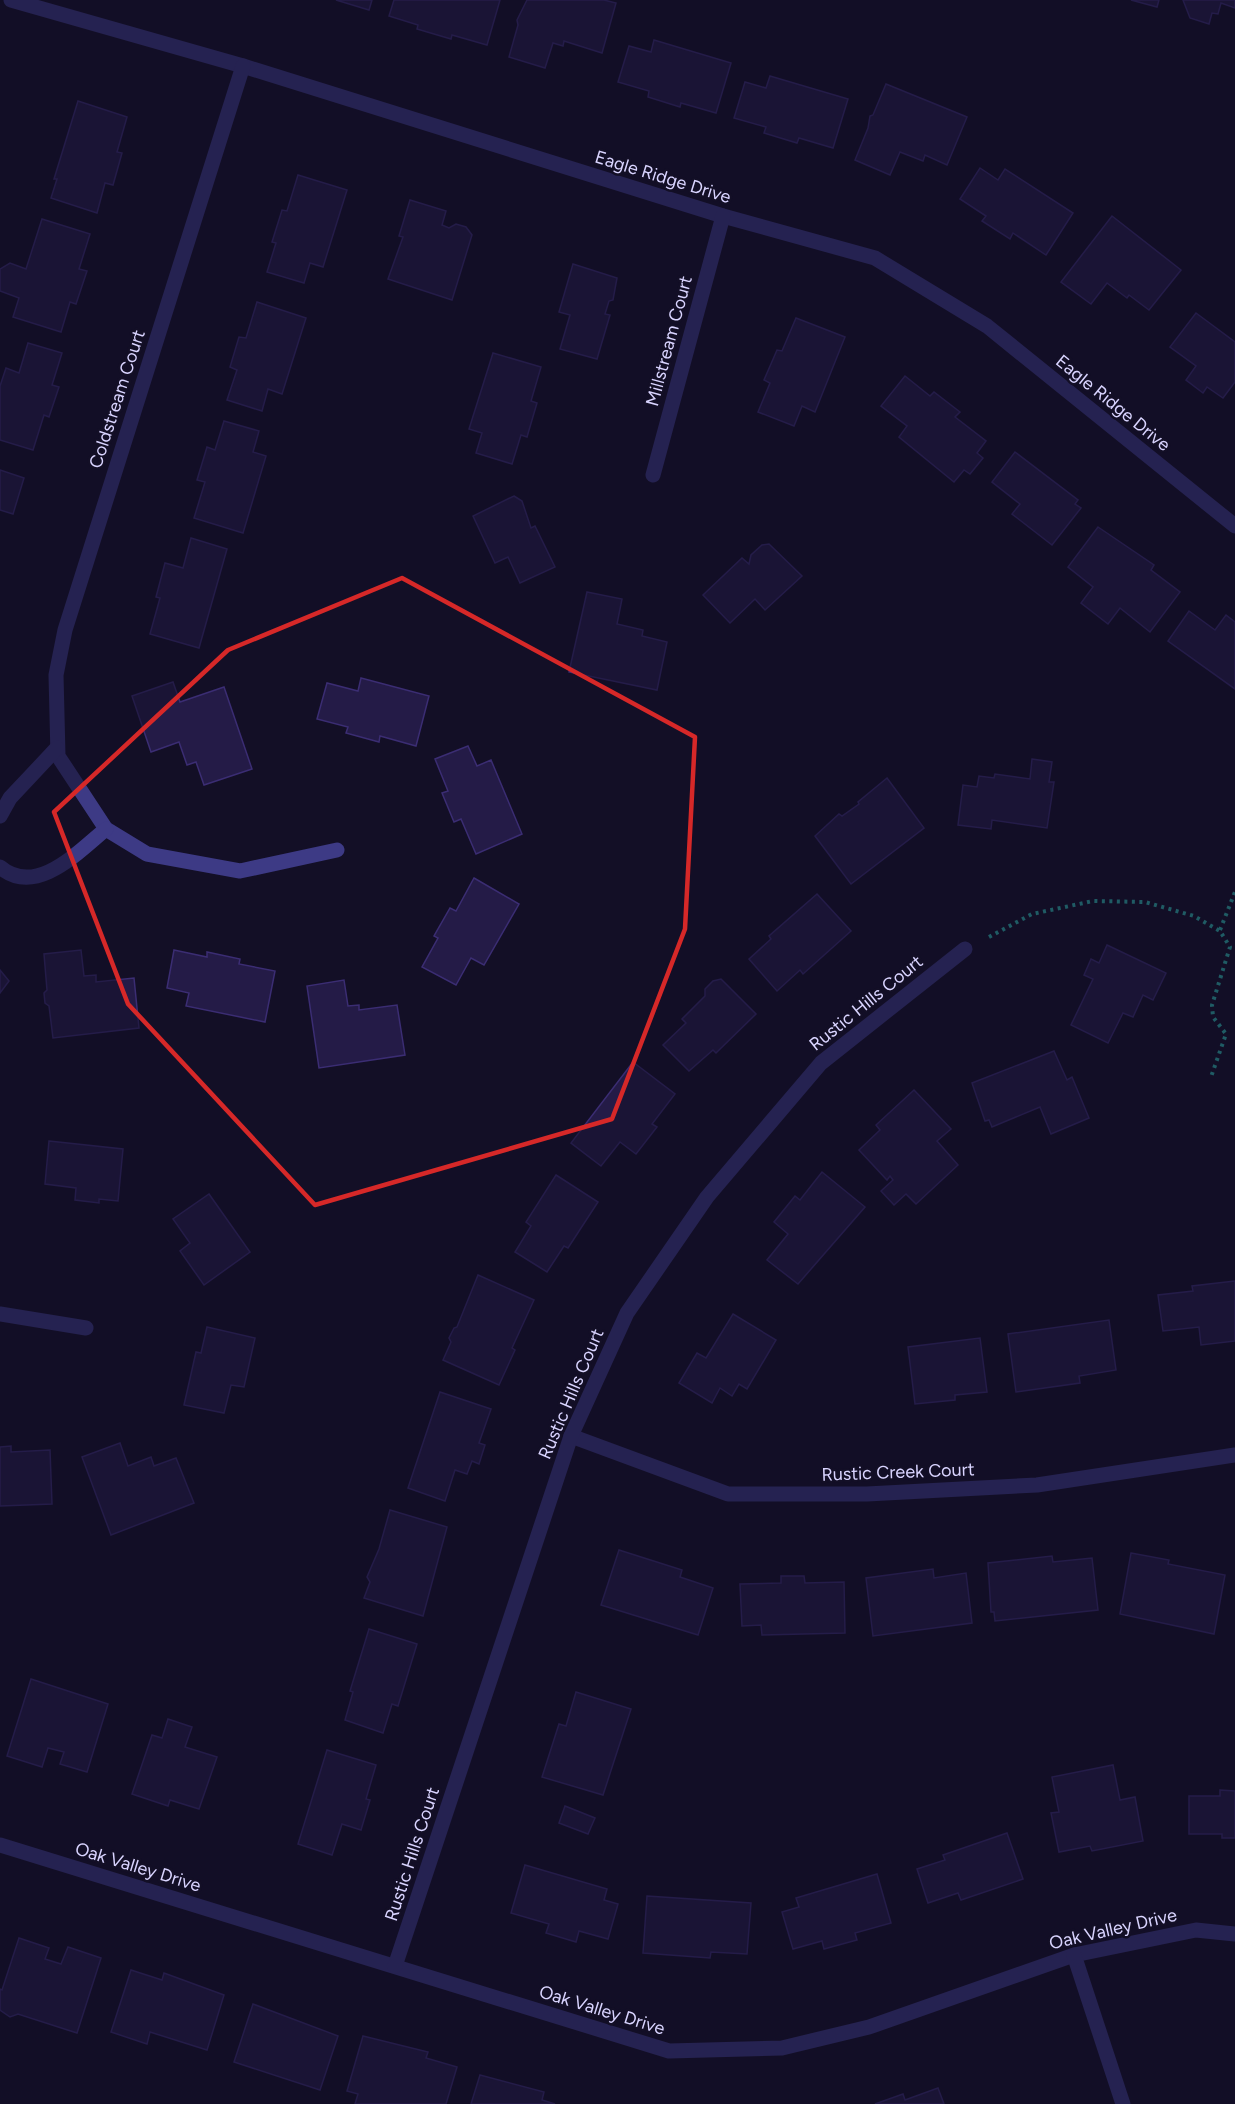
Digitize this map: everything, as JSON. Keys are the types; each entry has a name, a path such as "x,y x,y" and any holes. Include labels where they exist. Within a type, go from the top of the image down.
{"street":[{"name":"Eagle Ridge Drive","path":"11,0 243,66 723,216 875,258 987,326 1235,526"},
{"name":"Coldstream Court","path":"243,66 65,630 56,675 57,748 65,771 106,828 147,854 240,871 337,850"},
{"name":"Millstream Court","path":"653,475 723,216"},
{"path":"0,816 10,798 57,748"},
{"path":"0,867 9,875 23,878 46,874 64,863 106,828"},
{"name":"Rustic Hills Court","path":"395,1966 571,1436 627,1313 707,1197 821,1063 965,949"},
{"path":"0,1314 86,1328"},
{"name":"Rustic Creek Court","path":"571,1436 728,1494 867,1494 1036,1485 1235,1455"},
{"name":"Oak Valley Drive","path":"0,1845 669,2051 782,2048 868,2027 1074,1955 1196,1930 1235,1934"},
{"path":"1074,1955 1123,2104"}],"path":[{"path":"1220,931 1235,892"},
{"path":"965,949 1032,914 1094,901 1145,902 1194,916 1220,931 1230,947 1212,1005 1213,1017 1226,1034 1211,1077"}],"highlighted area":[{"path":"402,578 695,737 685,929 612,1119 315,1205 128,1004 54,812 228,650"}],"building":[{"path":"336,0 372,0 369,10"},
{"path":"394,0 500,0 487,45 452,35 451,39 417,29 418,25 389,16"},
{"path":"527,0 604,0 616,3 602,53 564,41 563,46 553,43 545,68 509,57 518,25 517,20"},
{"path":"1131,0 1159,0 1157,7"},
{"path":"1183,0 1235,0 1235,8 1221,3 1218,14 1212,13 1209,24 1190,18"},
{"path":"654,40 731,63 716,113 681,103 680,107 648,97 649,91 618,82 629,46 651,52"},
{"path":"770,76 848,99 833,148 799,138 797,143 764,133 766,127 734,118 745,82 766,88"},
{"path":"886,84 967,117 947,165 925,155 923,161 900,152 890,175 855,160 868,128 870,116 873,115"},
{"path":"78,101 127,117 117,152 122,153 113,185 105,183 97,213 51,198 57,179 54,179"},
{"path":"980,168 998,180 1005,169 1073,213 1046,255 1013,233 1010,239 982,221 986,216 960,199"},
{"path":"298,175 347,190 323,267 310,263 304,283 267,272 276,243 272,242 282,210 287,211"},
{"path":"410,200 446,211 442,225 449,228 456,224 466,227 472,235 452,300 388,279 403,237 399,236"},
{"path":"1112,216 1181,270 1149,310 1129,295 1127,298 1107,283 1091,304 1061,282"},
{"path":"42,219 90,234 79,269 87,271 76,304 70,302 61,332 13,317 19,298 0,291 0,269 10,263 26,269"},
{"path":"573,264 617,278 613,300 609,301 605,314 610,315 597,359 560,349 570,315 559,312"},
{"path":"257,302 306,318 282,394 268,389 262,411 227,400 237,370 230,367 239,337 246,338"},
{"path":"1196,313 1235,342 1235,382 1223,398 1207,387 1203,393 1186,380 1196,366 1170,347"},
{"path":"796,318 845,337 815,412 802,406 794,426 758,412 770,383 764,380 777,350 782,351"},
{"path":"28,343 62,353 52,385 59,387 49,417 44,415 33,450 0,440 0,386 6,368 19,373"},
{"path":"493,353 541,367 531,401 537,403 527,437 521,435 512,464 476,453 482,433 469,429"},
{"path":"905,376 930,396 934,392 960,412 955,417 986,441 977,453 983,458 970,474 964,470 954,482 899,437 907,426 881,406"},
{"path":"224,421 259,431 253,452 266,456 243,533 194,518 205,482 197,480 207,447 215,450"},
{"path":"1015,452 1078,500 1075,504 1081,508 1052,545 1012,514 1020,504 992,482"},
{"path":"0,470 24,478 13,514 0,510"},
{"path":"514,496 522,501 531,528 535,526 555,567 520,583 508,557 495,563 473,516"},
{"path":"1098,527 1154,565 1151,570 1180,592 1150,632 1120,608 1108,624 1081,603 1093,587 1068,567"},
{"path":"191,538 227,549 199,648 150,634 160,598 156,597 165,563 183,568"},
{"path":"769,544 802,576 765,610 755,599 730,623 703,595 742,558 749,564 751,555 762,545"},
{"path":"587,592 622,599 617,624 643,630 642,636 667,642 657,690 569,672"},
{"path":"1189,611 1215,630 1226,615 1235,622 1235,689 1168,641"},
{"path":"361,678 429,696 416,746 380,736 379,742 346,733 348,727 317,719 327,683 358,691"},
{"path":"173,682 180,702 224,687 252,769 204,785 196,762 187,765 179,742 151,752 132,696"},
{"path":"468,746 477,766 491,760 522,834 476,854 461,819 454,822 442,793 448,791 435,759"},
{"path":"1032,759 1052,762 1049,782 1054,782 1047,828 992,820 991,829 958,825 963,785 977,787 979,776 994,778 995,774 1030,779"},
{"path":"887,778 924,828 851,884 815,836 839,814 842,816 859,804 858,802"},
{"path":"474,878 519,904 484,965 471,958 456,985 422,967 438,938 434,936 450,908 456,911"},
{"path":"817,894 851,931 803,974 800,970 777,991 749,959 771,939 769,936"},
{"path":"1107,945 1166,973 1153,1000 1143,995 1133,1017 1123,1013 1108,1043 1071,1025 1093,979 1084,975 1091,959 1099,963"},
{"path":"81,950 84,976 96,975 96,982 134,978 139,1028 53,1038 49,1006 45,1003 44,993 47,990 44,954"},
{"path":"174,950 207,957 207,952 240,959 239,964 275,971 265,1022 186,1006 189,993 167,988"},
{"path":"0,970 9,981 0,993"},
{"path":"721,979 756,1014 716,1053 713,1050 689,1071 663,1045 686,1023 682,1019 705,996 705,989 713,981"},
{"path":"344,980 348,1006 359,1005 359,1010 397,1005 405,1055 319,1068 307,986"},
{"path":"1054,1051 1067,1080 1072,1077 1089,1118 1051,1134 1040,1107 992,1127 989,1120 985,1121 972,1083"},
{"path":"633,1062 675,1094 652,1124 657,1127 636,1154 620,1142 601,1166 571,1143"},
{"path":"914,1090 951,1129 937,1141 958,1165 916,1204 906,1194 894,1205 881,1191 893,1180 890,1176 887,1180 859,1150 880,1130 876,1125"},
{"path":"49,1141 123,1149 118,1201 99,1199 99,1203 75,1200 76,1188 45,1184"},
{"path":"822,1172 865,1207 798,1284 767,1260 788,1234 774,1222 795,1196 800,1200"},
{"path":"556,1175 598,1202 568,1248 564,1246 547,1272 515,1252 531,1226 526,1222"},
{"path":"209,1194 250,1252 204,1285 180,1251 190,1243 173,1219"},
{"path":"478,1275 534,1300 512,1348 515,1350 499,1385 443,1360 451,1342 449,1338 454,1328 457,1327"},
{"path":"1235,1281 1235,1341 1201,1345 1199,1327 1163,1331 1158,1295 1193,1291 1192,1286"},
{"path":"733,1314 776,1340 747,1389 739,1384 732,1396 720,1388 712,1403 679,1383 697,1353 706,1358"},
{"path":"1109,1320 1116,1370 1079,1376 1080,1383 1016,1392 1008,1334"},
{"path":"207,1327 255,1338 244,1387 231,1385 224,1413 184,1405 196,1352 201,1353"},
{"path":"980,1338 987,1392 955,1395 955,1400 915,1404 908,1347"},
{"path":"440,1392 491,1409 479,1443 485,1445 479,1464 472,1461 467,1474 455,1470 445,1501 408,1488"},
{"path":"120,1443 128,1466 151,1457 154,1466 176,1458 194,1503 111,1535 82,1457"},
{"path":"11,1446 11,1452 50,1450 52,1504 0,1506 0,1447"},
{"path":"390,1510 447,1527 423,1616 364,1598 370,1582 367,1577 379,1549"},
{"path":"619,1550 682,1570 680,1577 713,1588 698,1635 601,1605"},
{"path":"1131,1553 1169,1560 1168,1564 1225,1575 1214,1634 1120,1614"},
{"path":"1052,1556 1053,1562 1092,1558 1098,1610 995,1621 994,1612 991,1612 988,1563"},
{"path":"933,1569 934,1578 966,1573 972,1623 873,1636 866,1578"},
{"path":"781,1576 804,1576 805,1583 844,1582 845,1633 762,1635 761,1625 742,1626 740,1584 781,1583"},
{"path":"369,1629 417,1644 398,1706 392,1704 383,1733 345,1720 353,1692 350,1691"},
{"path":"31,1679 108,1704 87,1772 60,1764 64,1752 48,1748 42,1767 7,1756"},
{"path":"576,1692 631,1709 603,1795 542,1777 559,1724 566,1726"},
{"path":"168,1719 192,1727 185,1747 217,1757 199,1809 170,1800 168,1806 132,1794 152,1735 162,1738"},
{"path":"327,1750 376,1765 366,1799 370,1800 361,1830 342,1824 332,1855 298,1844"},
{"path":"1113,1765 1120,1800 1135,1797 1143,1841 1092,1851 1090,1846 1059,1852 1051,1813 1059,1812 1052,1777"},
{"path":"1220,1790 1235,1791 1235,1838 1222,1838 1222,1834 1189,1834 1189,1796 1220,1796"},
{"path":"565,1806 595,1818 588,1834 559,1823"},
{"path":"1007,1833 1023,1879 961,1900 958,1893 928,1903 917,1869 945,1860 943,1855"},
{"path":"525,1865 607,1889 604,1900 618,1904 608,1939 579,1931 576,1942 546,1933 549,1924 511,1913"},
{"path":"877,1874 891,1923 855,1933 857,1940 824,1949 822,1941 793,1949 782,1912 799,1907 796,1898"},
{"path":"647,1896 751,1903 747,1954 711,1952 710,1958 643,1953"},
{"path":"19,1938 49,1948 45,1959 61,1964 68,1947 101,1958 77,2033 18,2014 10,2017 0,2010 0,1989 2,1990"},
{"path":"131,1970 162,1980 164,1973 224,1995 207,2050 150,2032 147,2044 111,2032"},
{"path":"253,2004 338,2036 320,2090 234,2062"},
{"path":"363,2036 428,2052 426,2058 457,2067 446,2104 355,2104 358,2094 347,2091"},
{"path":"480,2075 544,2092 542,2100 555,2104 471,2104"},
{"path":"938,2088 944,2104 875,2104 903,2094 905,2100"}]}
